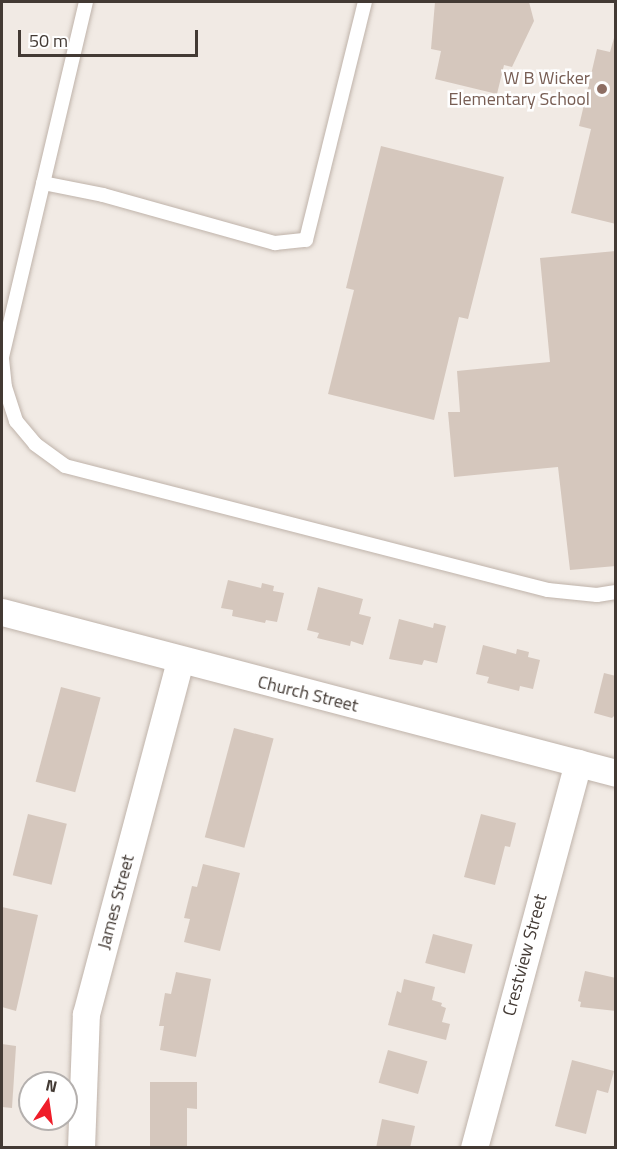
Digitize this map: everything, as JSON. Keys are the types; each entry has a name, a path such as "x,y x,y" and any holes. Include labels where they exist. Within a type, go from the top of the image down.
{"street":[{"name":"Church Street","path":"2,612 180,661 615,773"},
{"name":"James Street","path":"81,1148 86,1014 180,661"},
{"name":"Crestview Street","path":"474,1148 578,763"}],"lane":[{"path":"86,2 2,358 5,387 16,422 35,444 65,466 548,590 597,595 615,592"},
{"path":"43,183 103,195 275,243 306,240 365,2"}],"building":[{"path":"435,2 529,2 534,21 512,67 504,65 497,94 435,79 441,51 431,49"},
{"name":"W B Wicker Elementary School","path":"616,31 616,224 571,213 591,129 579,126 597,49 610,52"},
{"path":"381,146 504,177 468,319 459,317 434,420 328,394 354,290 346,288"},
{"path":"616,251 616,566 570,570 558,467 454,477 448,412 460,412 457,371 550,362 540,258"},
{"path":"228,580 261,588 262,583 274,586 273,591 284,593 277,622 266,620 265,623 232,616 233,610 221,608"},
{"path":"318,587 363,599 359,614 371,617 363,645 351,641 350,646 317,638 319,633 307,630"},
{"path":"399,619 433,628 434,623 446,626 437,663 424,660 422,665 389,659"},
{"path":"483,645 516,654 517,649 529,652 528,657 540,660 533,689 520,686 519,691 487,683 489,677 476,674"},
{"path":"604,673 616,676 616,714 612,718 594,713"},
{"path":"61,687 101,698 75,792 36,782"},
{"path":"234,728 274,739 244,848 205,837"},
{"path":"28,814 67,824 52,885 13,875"},
{"path":"481,814 516,823 510,847 505,846 495,885 464,877"},
{"path":"203,864 240,873 220,951 184,942 190,919 184,918 192,886 197,887"},
{"path":"2,907 38,915 16,1011 2,1007"},
{"path":"433,934 473,945 465,974 425,963"},
{"path":"585,971 616,978 616,1011 580,1007 581,1002 578,1001"},
{"path":"176,972 211,979 196,1057 160,1050 164,1026 159,1026 165,993 171,994"},
{"path":"404,979 435,987 432,1000 442,1003 441,1006 446,1008 442,1022 450,1024 446,1040 388,1025 397,991 401,993"},
{"path":"2,1044 16,1046 12,1108 2,1107"},
{"path":"388,1050 427,1061 418,1094 379,1083"},
{"path":"572,1060 614,1071 608,1093 597,1090 586,1134 555,1126"},
{"path":"150,1082 197,1082 197,1109 187,1108 187,1148 150,1148"},
{"path":"382,1119 415,1126 410,1148 376,1148"}],"place":[{"name":"W B Wicker Elementary School","path":"602,89"}]}
